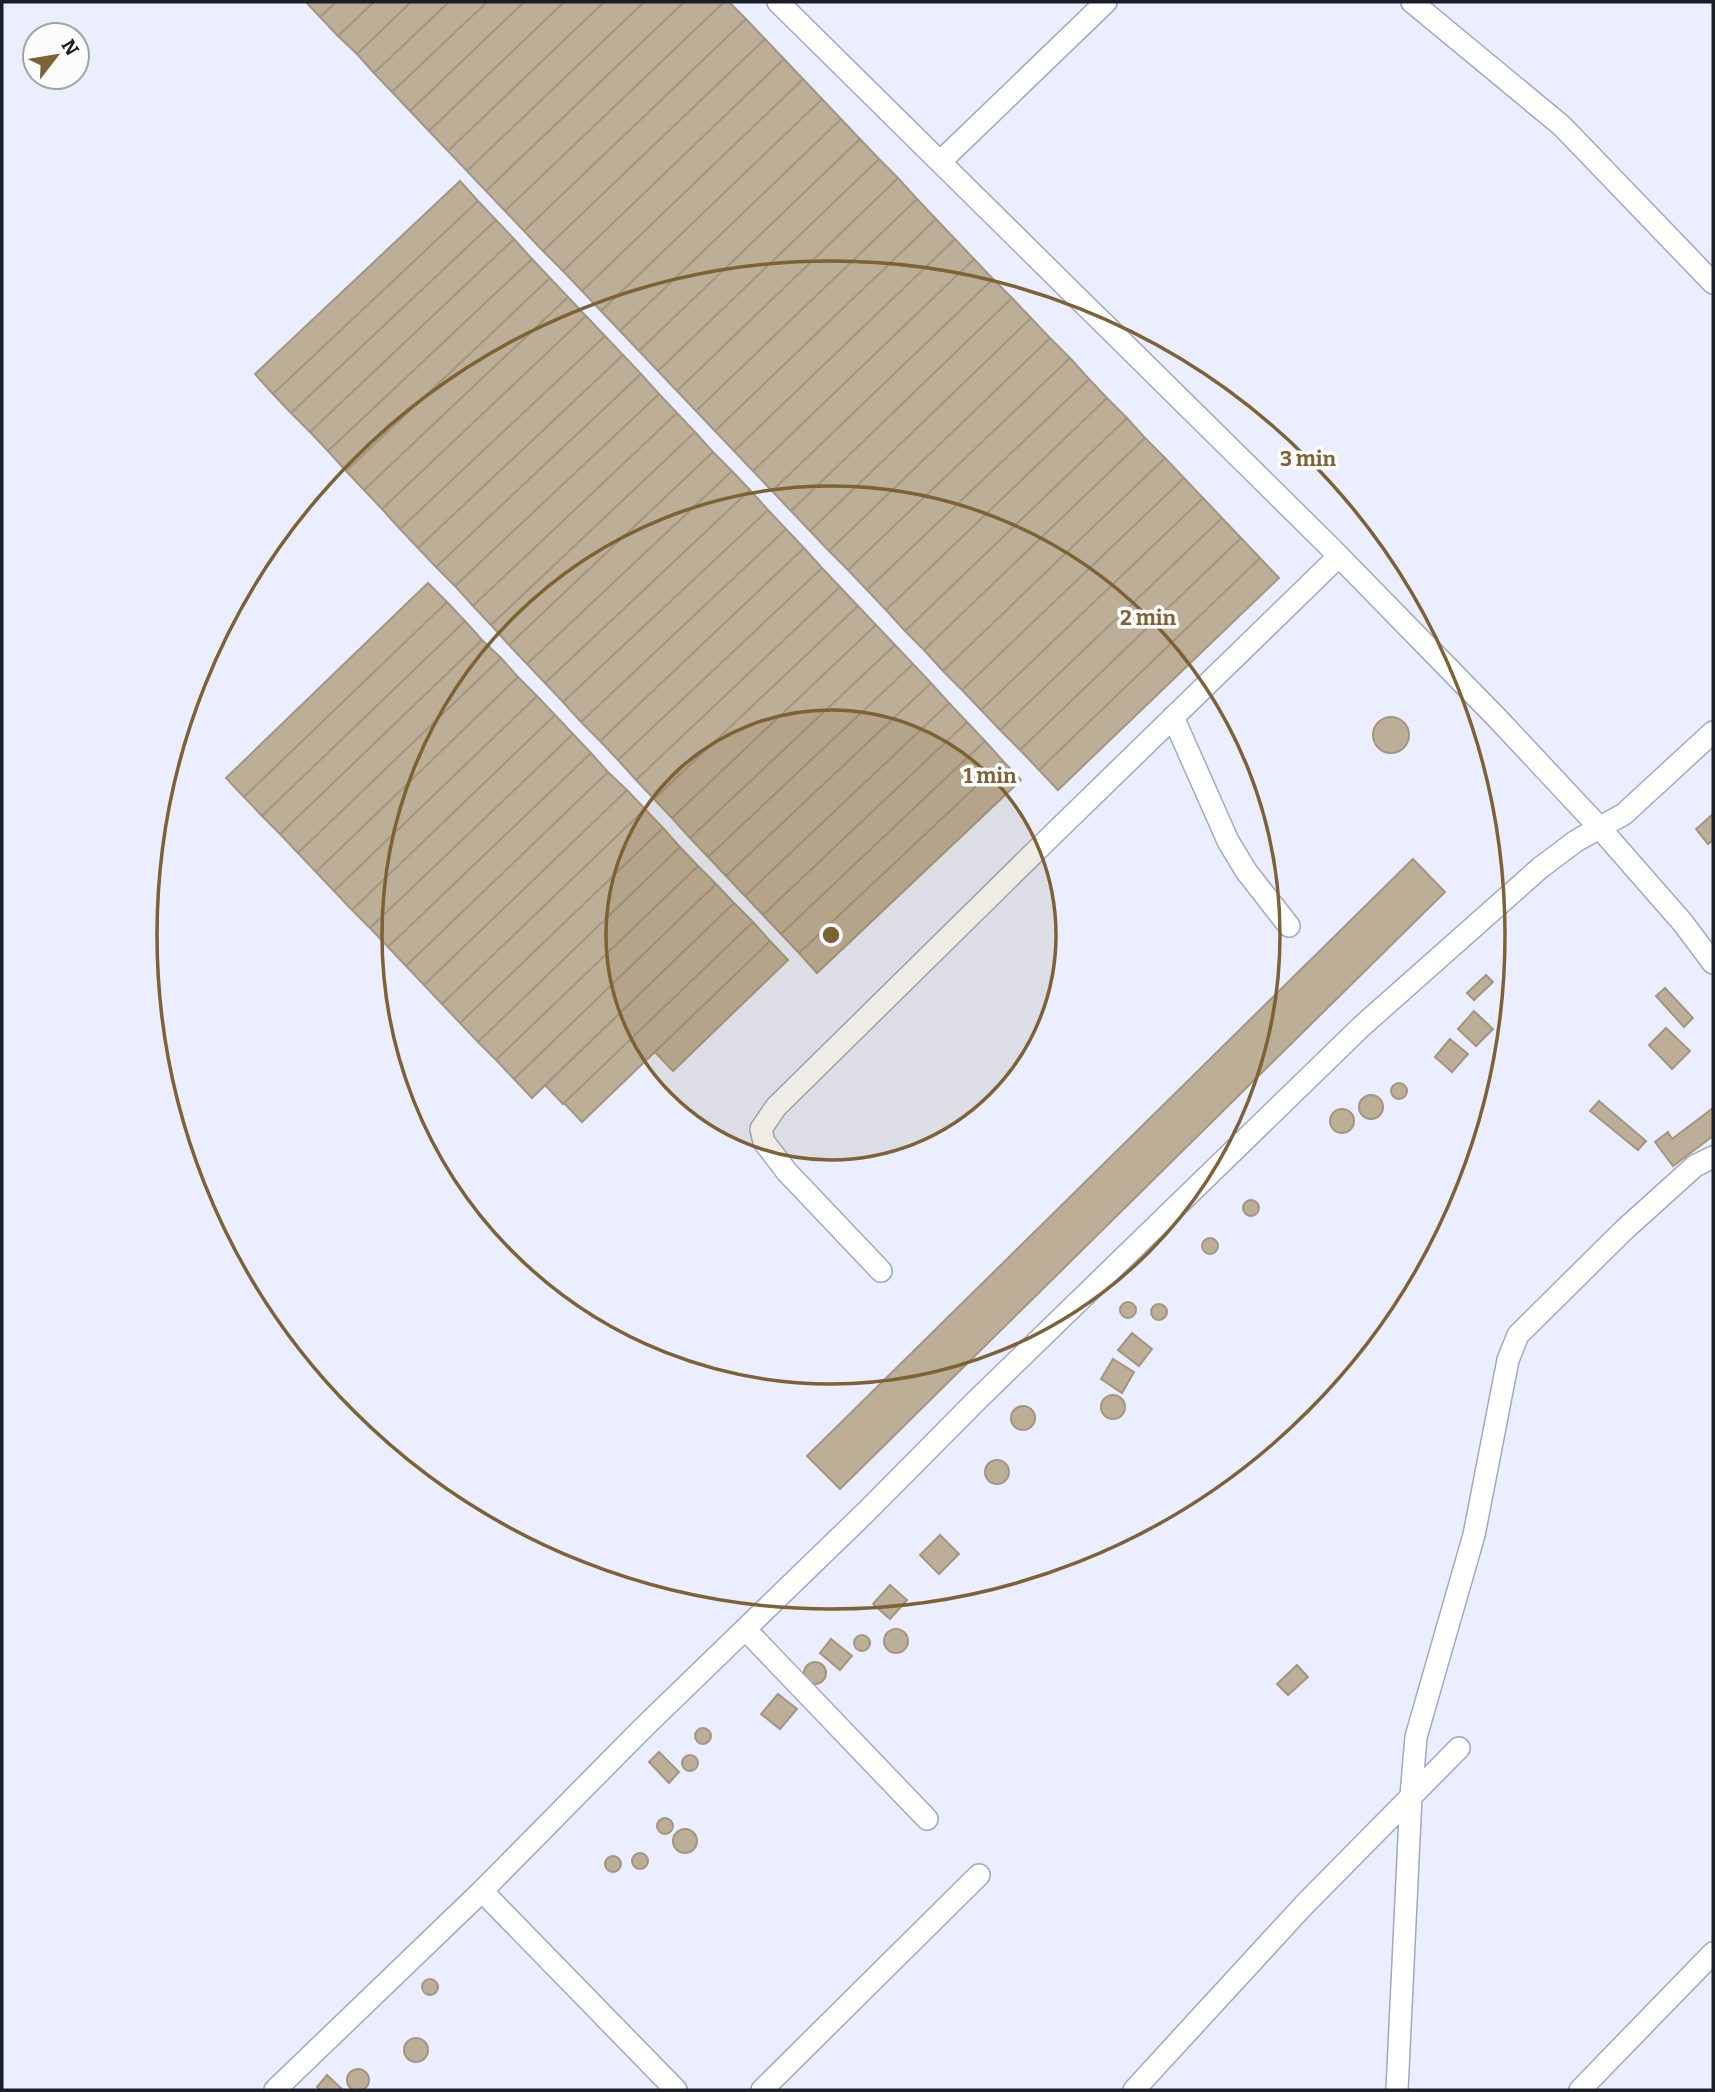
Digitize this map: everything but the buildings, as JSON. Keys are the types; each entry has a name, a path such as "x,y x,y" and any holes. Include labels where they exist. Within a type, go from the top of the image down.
{"street":[{"path":"778,2 1339,556 1498,719 1599,827 1683,923 1713,963"},
{"path":"940,162 1106,2"},
{"path":"1412,2 1562,126 1713,284"},
{"path":"881,1271 787,1172 764,1142 761,1129 776,1108 796,1088 1339,556"},
{"path":"1173,717 1228,841 1246,871 1289,926"},
{"path":"275,2090 482,1891 642,1729 1362,1026 1540,868 1576,841 1623,814 1713,732"},
{"path":"1398,2090 1416,1737 1474,1535 1506,1373 1518,1335 1624,1230 1695,1166 1713,1157"},
{"path":"745,1629 927,1819"},
{"path":"1134,2090 1304,1905 1459,1748"},
{"path":"762,2090 979,1875"},
{"path":"482,1891 676,2090"},
{"path":"1580,2090 1713,1953"}]}
